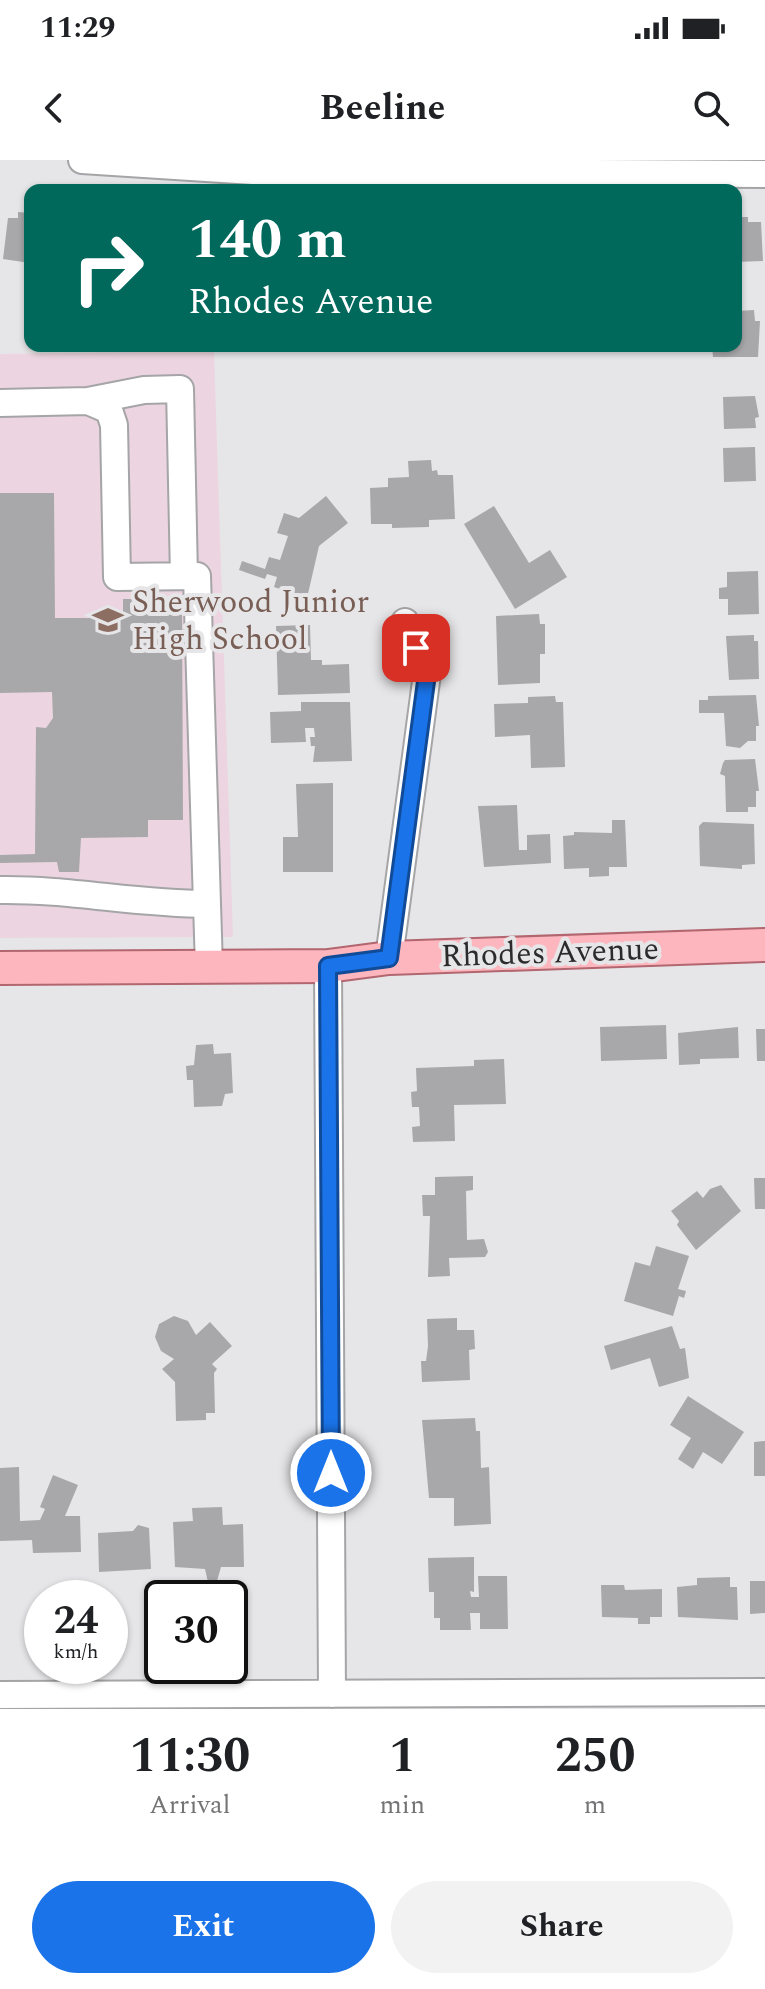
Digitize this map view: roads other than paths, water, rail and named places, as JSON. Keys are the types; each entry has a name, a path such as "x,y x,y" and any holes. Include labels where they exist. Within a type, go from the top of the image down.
{"main road":[{"name":"Rhodes Avenue","path":"0,968 328,966 389,958 765,945"}],"street":[{"path":"82,160 765,174"},
{"path":"0,403 88,401 144,390 180,389 184,576"},
{"path":"88,401 109,410 114,425 117,577 197,576 209,967"},
{"path":"389,958 427,674 405,622"},
{"path":"0,890 68,893 148,904 207,904"},
{"path":"328,966 332,1694"},
{"path":"14,1700 332,1694 765,1692"}],"place":[{"name":"Sherwood Junior High School","path":"108,620"}]}
